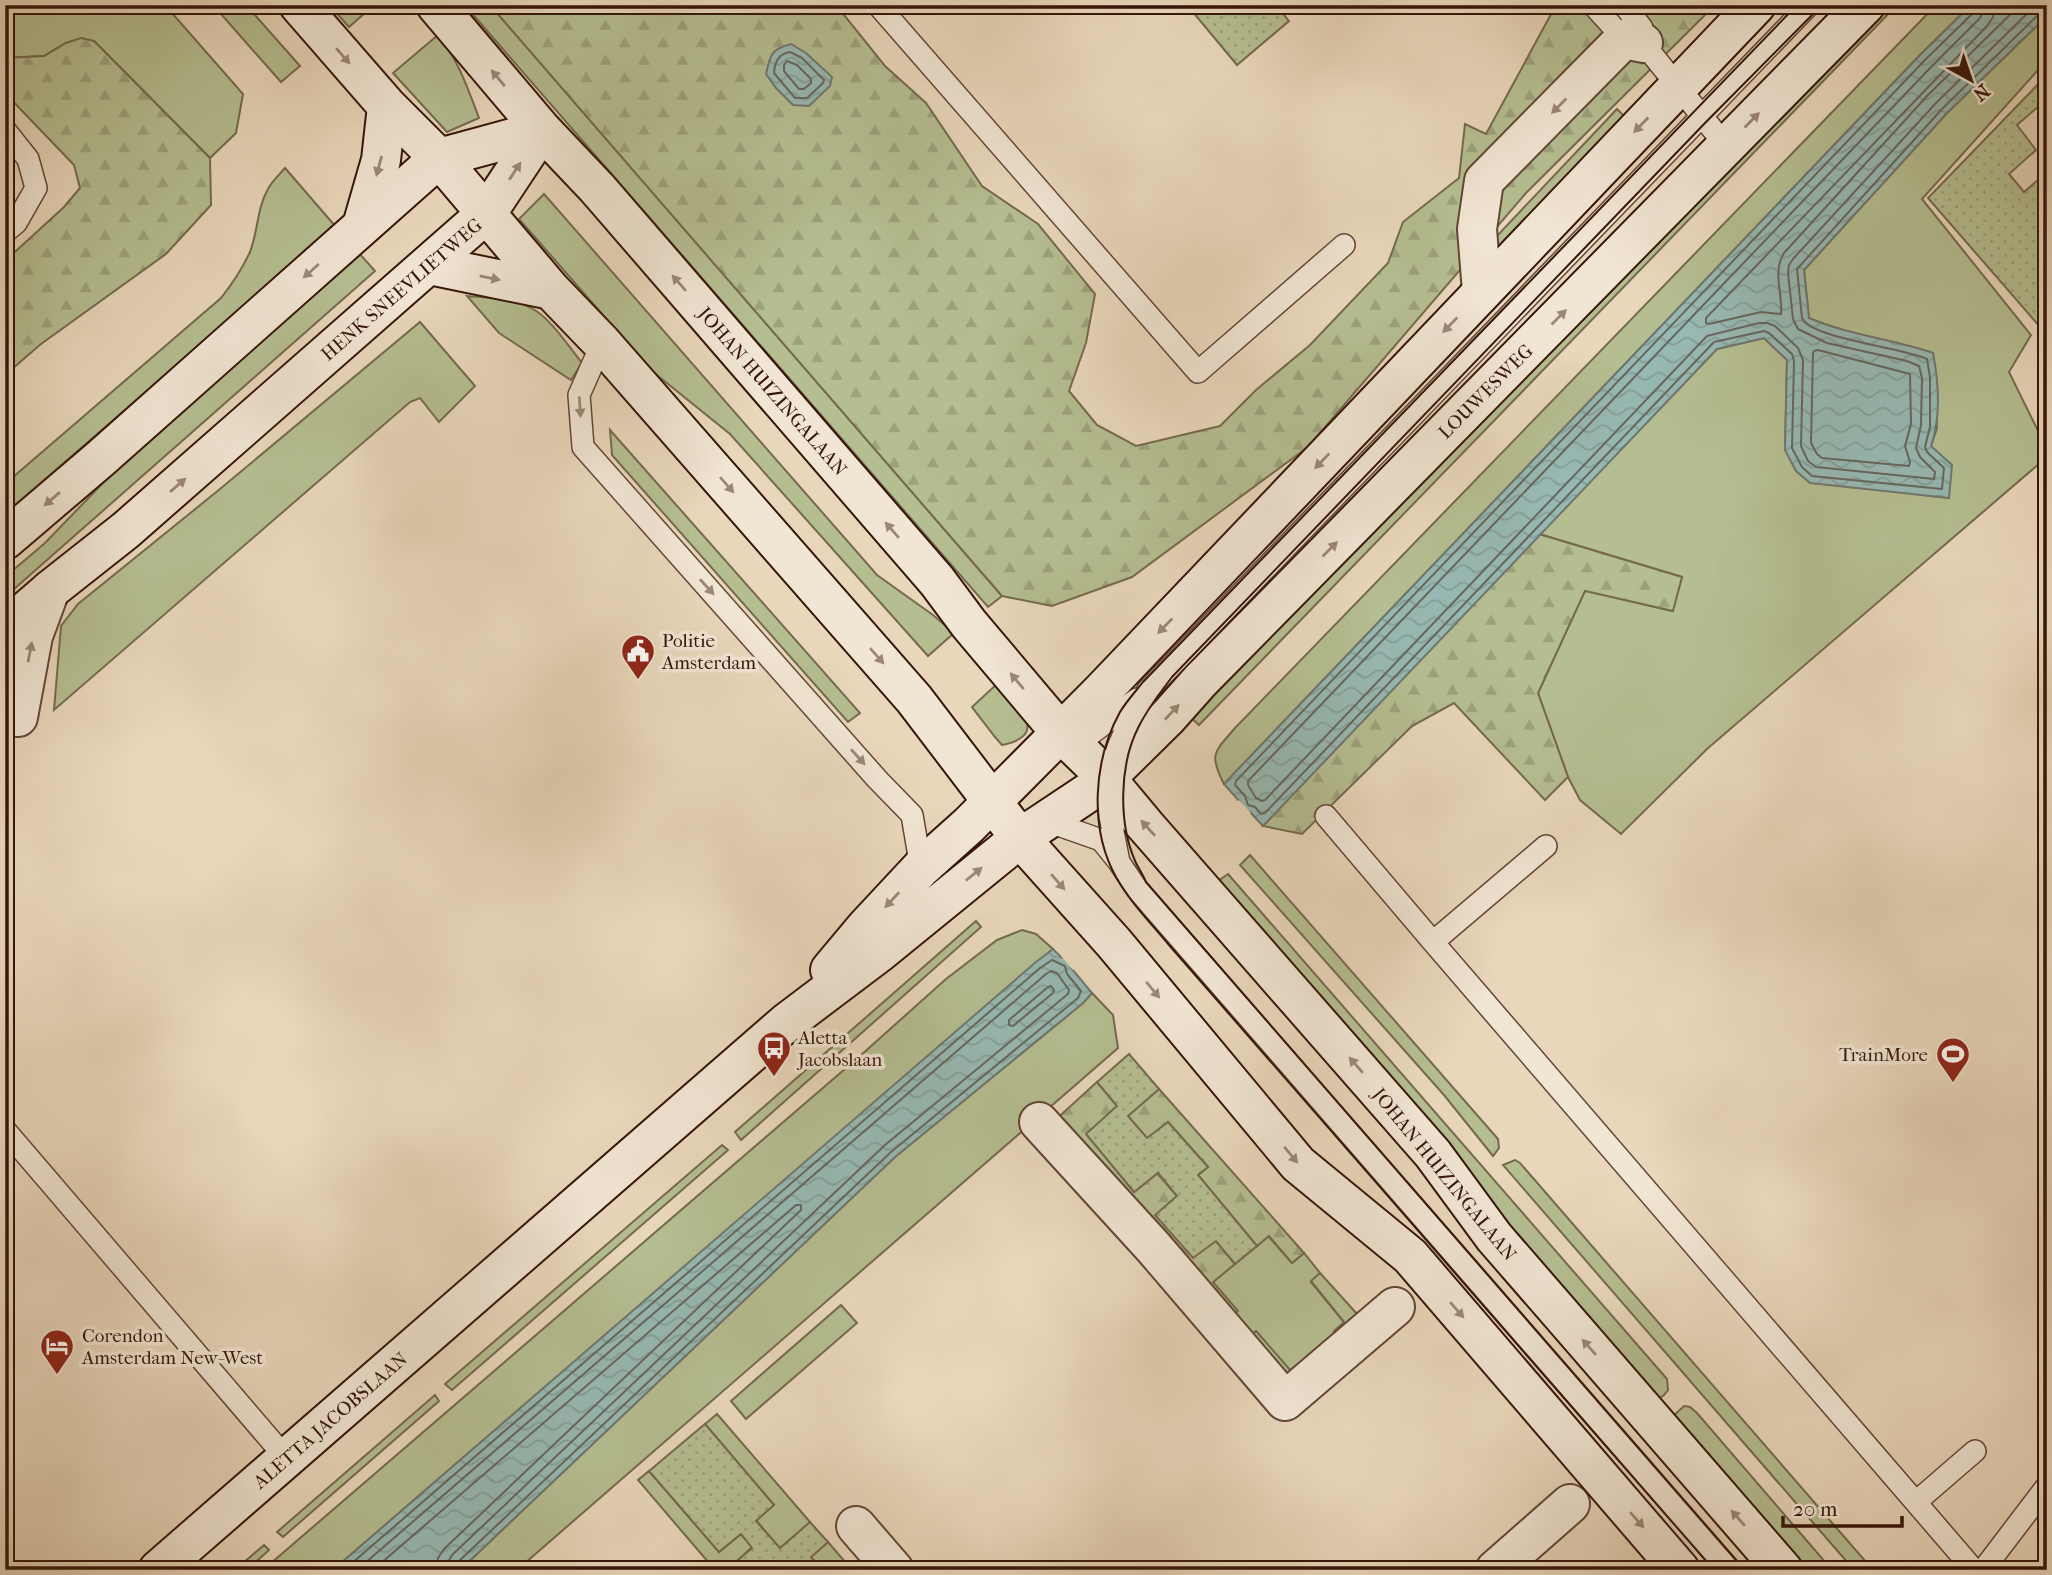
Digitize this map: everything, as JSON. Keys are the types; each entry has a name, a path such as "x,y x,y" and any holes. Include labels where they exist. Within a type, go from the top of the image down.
{"main road":[{"path":"299,5 387,106 439,158 551,290 602,343 914,699 993,801 1032,829 1103,932 1298,1164 1410,1256 1680,1570"},
{"name":"JOHAN HUIZINGALAAN","path":"436,5 919,560 969,624 1068,740 1107,778 1433,1153 1494,1237 1783,1570"},
{"path":"1068,740 1169,622 1756,5"},
{"name":"LOUWESWEG","path":"1032,829 1107,778 1865,5"},
{"path":"1482,292 1476,229 1484,181 1630,29"},
{"path":"362,226 382,160 387,106"},
{"path":"5,540 439,158 542,130"},
{"name":"HENK SNEEVLIETWEG","path":"5,629 126,530 487,214 542,130"},
{"path":"429,265 551,290"},
{"path":"5,716 18,717 33,636 50,590"},
{"name":"ALETTA JACOBSLAAN","path":"786,1023 866,927 921,867 993,801 1068,740"},
{"name":"ALETTA JACOBSLAAN","path":"158,1570 786,1023 1032,829"},
{"path":"1039,1122 1154,1248 1285,1401 1395,1307"},
{"path":"1495,1570 1570,1504"},
{"path":"856,1526 894,1570"}],"lane":[{"path":"878,5 1198,372 1344,246"},
{"path":"1593,5 1630,29 1726,146"},
{"name":"LOUWESWEG","path":"1107,778 1130,720 1148,690 1809,5"},
{"path":"5,130 28,159 36,188 16,223 5,232"},
{"path":"602,343 579,395 583,447 912,815 921,867"},
{"path":"1068,740 1148,690"},
{"path":"1107,778 1110,816 1119,862"},
{"path":"1326,816 1974,1570"},
{"path":"1032,829 1101,840 1143,896 1729,1570"},
{"path":"1433,942 1546,846"},
{"path":"5,1130 286,1458"},
{"path":"1916,1503 1975,1451"},
{"path":"1983,1570 2047,1486"}],"green space":[{"path":"5,5 165,5 243,94 236,133 210,158 94,41 66,43 44,56 5,58"},
{"path":"213,5 246,5 300,66 281,82"},
{"path":"329,5 374,5 349,27"},
{"path":"474,5 490,5 1002,596 988,607 468,9"},
{"path":"490,5 836,5 885,66 926,103 982,186 1038,224 1095,294 1086,343 1069,391 1097,425 1136,446 1220,426 1256,390 1310,345 1388,263 1403,222 1459,178 1465,124 1486,134 1556,5 1715,5 1526,193 1308,447 1132,577 1052,606 1002,596"},
{"path":"1187,5 1276,5 1289,21 1237,65"},
{"path":"1878,5 1897,5 1199,725 1188,715"},
{"path":"1936,5 1971,5 1920,55 1224,784 1216,766 1216,753 1235,728"},
{"path":"2047,16 2047,60 1922,199 2031,335 2009,372 2047,449 2047,457 1707,749 1621,834 1580,800 1568,777 1538,693 1585,590 1672,611 1682,577 1539,534 1717,349 1764,338 1787,360 1785,450 1890,491 1949,498 1931,446 1937,428 1933,353 1839,329 1809,318 1804,270 1947,113"},
{"path":"438,35 457,64 479,118 447,132 393,73"},
{"path":"81,38 94,41 210,158 211,205 166,254 41,344 5,375 5,261 64,207 80,188 74,165 5,93 5,58 44,56"},
{"path":"2047,75 2047,99 2017,125 2036,150 2009,174 2024,192 2047,172 2047,335 1928,198"},
{"path":"1617,109 1633,125 1500,263 1496,237"},
{"path":"285,168 336,227 5,514 5,484 221,298 250,252 264,196"},
{"path":"544,194 877,575 954,633 928,656 730,434 652,371 519,219"},
{"path":"358,252 375,271 5,597 5,577 45,543 180,403"},
{"path":"467,296 510,301 526,305 540,314 582,363 571,380 499,333"},
{"path":"420,322 475,386 439,422 420,398 410,402 54,710 61,626 78,604"},
{"path":"610,430 860,713 848,722 612,455"},
{"path":"1539,534 1682,577 1673,611 1585,591 1538,693 1568,777 1545,800 1454,703 1412,726 1302,834 1263,826"},
{"path":"998,683 1026,718 1027,727 1025,734 1017,740 1002,745 972,707"},
{"path":"1250,855 1498,1139 1499,1148 1493,1156 1444,1095 1240,865"},
{"path":"1228,874 1667,1379 1668,1390 1664,1395 1656,1401 1218,881"},
{"path":"976,921 981,927 741,1140 735,1132"},
{"path":"1022,930 1036,934 1053,949 333,1570 263,1570 946,979 997,940"},
{"path":"1092,993 1113,1015 1118,1048 517,1570 460,1570 895,1157"},
{"path":"1129,1054 1159,1089 1128,1116 1147,1138 1168,1122 1208,1167 1198,1175 1257,1246 1235,1264 1216,1241 1193,1258 1155,1215 1177,1196 1158,1173 1134,1192 1086,1134 1117,1106 1097,1082"},
{"path":"1097,1082 1117,1106 1087,1134 1134,1192 1157,1173 1177,1196 1156,1215 1216,1241 1235,1264 1213,1282 1238,1311 1227,1320 1053,1122"},
{"path":"1159,1089 1304,1253 1292,1263 1269,1236 1257,1246 1198,1175 1208,1167 1168,1122 1147,1139 1128,1116"},
{"path":"722,1145 728,1150 452,1390 445,1384"},
{"path":"1515,1160 1873,1570 1854,1570 1503,1165"},
{"path":"1268,1236 1292,1263 1304,1253 1320,1273 1311,1282 1344,1322 1344,1344 1290,1371 1256,1331 1244,1340 1213,1282"},
{"path":"1320,1273 1367,1325 1344,1344 1334,1331 1344,1322 1311,1281"},
{"path":"841,1305 857,1323 746,1419 731,1401"},
{"path":"1256,1331 1290,1370 1302,1362 1288,1391 1244,1340"},
{"path":"435,1395 439,1401 283,1537 277,1532"},
{"path":"1684,1406 1697,1413 1832,1570 1797,1570 1670,1419"},
{"path":"717,1414 810,1522 780,1549 756,1520 774,1505 705,1424"},
{"path":"705,1424 774,1505 756,1521 780,1548 810,1522 828,1542 811,1557 822,1570 734,1570 731,1566 752,1548 741,1534 719,1552 649,1471"},
{"path":"649,1471 719,1552 741,1534 752,1547 732,1566 734,1570 715,1570 638,1480"},
{"path":"828,1542 852,1570 822,1570 811,1557"},
{"path":"264,1545 269,1550 247,1570 235,1570"}],"water":[{"path":"1971,5 2047,5 2047,16 1947,113 1804,270 1809,318 1839,329 1933,353 1938,400 1931,446 1952,465 1949,498 1810,483 1796,471 1785,450 1787,360 1764,338 1717,349 1263,826 1250,812 1072,969 1092,993 1083,1003 895,1157 460,1570 333,1570 1036,962 1053,949 1062,958 1240,802 1224,784 1920,55"},
{"path":"791,44 806,53 832,77 830,86 809,106 793,105 766,74 772,54"}],"pier":[{"path":"1239,800 1251,813 1073,970 1061,956"}],"tram line":[{"path":"1714,1570 1134,904 1107,858 1098,816 1098,794 1104,752 1111,731 1122,708 1143,682 1797,5"},
{"path":"1745,1570 1146,882 1130,847 1123,794 1132,741 1146,713 1172,677 1822,5"}],"place":[{"name":"Politie Amsterdam","path":"638,681"},
{"name":"Aletta Jacobslaan","path":"774,1078"},
{"name":"TrainMore","path":"1953,1084"},
{"name":"Corendon Amsterdam New-West","path":"57,1376"}]}
